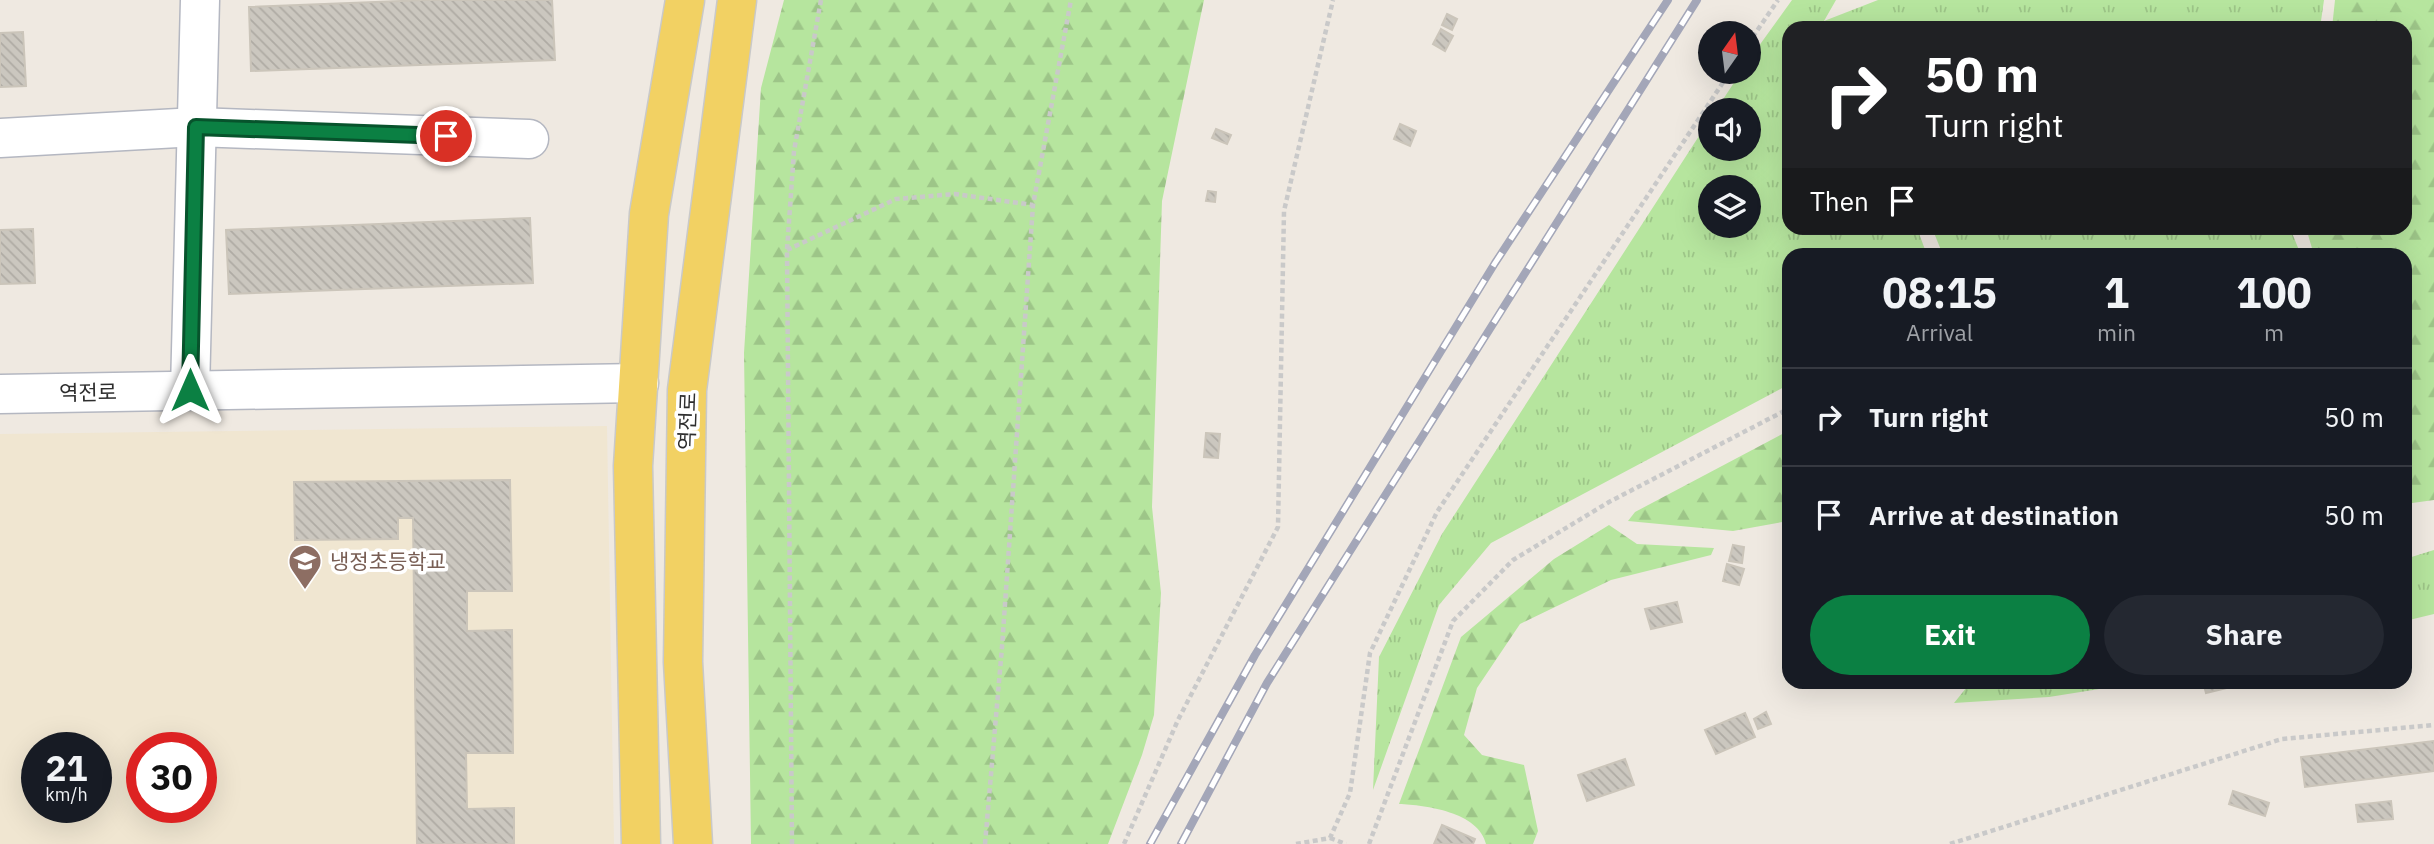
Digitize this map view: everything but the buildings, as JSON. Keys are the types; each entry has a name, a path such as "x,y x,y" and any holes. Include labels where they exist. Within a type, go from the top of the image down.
{"main road":[{"path":"642,844 633,466 649,214 685,0"},
{"name":"역전로","path":"693,844 682,662 687,390 737,0"}],"street":[{"path":"190,390 190,299 200,0"},
{"path":"0,138 196,127 529,139"},
{"name":"역전로","path":"0,394 639,383"}],"path":[{"path":"792,844 787,250 794,151 821,0"},
{"path":"985,844 1003,647 1033,205 1071,0"},
{"path":"1124,844 1178,720 1278,527 1284,211 1333,0"},
{"path":"1761,24 1777,0"},
{"path":"1330,838 1350,793 1370,653 1437,512 1722,84"},
{"path":"787,250 896,199 956,194 1033,205"},
{"path":"1369,844 1453,621 1513,559 1609,502 1782,411"},
{"path":"1950,844 2282,739 2434,725"},
{"path":"1296,844 1330,838 1346,844"}],"shaded area":[{"name":"냉정초등학교","path":"607,426 614,844 0,844 0,434"}],"green space":[{"path":"784,0 1204,0 1162,201 1152,507 1161,593 1154,715 1142,755 1108,844 751,844 744,353 761,88"},
{"path":"1792,0 1836,0 1824,21 1782,21 1782,235 1920,235 1924,248 1782,248 1782,388 1491,543 1439,605 1373,790 1379,657 1442,534 1698,138 1698,161 1761,161 1761,98 1724,98 1733,84 1761,84 1761,43"},
{"path":"1878,0 2324,0 2321,21 1824,21"},
{"path":"2335,0 2434,0 2434,500 2412,503 2412,248 2312,248 2308,235 2412,235 2412,21 2333,21"},
{"path":"1935,235 2293,235 2298,248 1940,248"},
{"path":"1782,434 1782,522 1733,531 1628,521 1635,512"},
{"path":"1609,525 1637,544 1714,548 1711,555 1611,580 1520,624 1477,688 1464,735 1482,755 1524,765 1538,831 1533,844 1486,844 1473,824 1450,812 1399,804 1461,637 1554,559"},
{"path":"2434,550 2434,614 2412,619 2412,557"},
{"path":"1965,689 2099,689 2049,697 1954,703"}],"railway":[{"path":"1150,844 1255,655 1495,263 1668,0"},
{"path":"1181,844 1267,683 1697,0"}],"place":[{"name":"냉정초등학교","path":"305,591"}],"route":[{"path":"190,390 196,127 446,136"}]}
